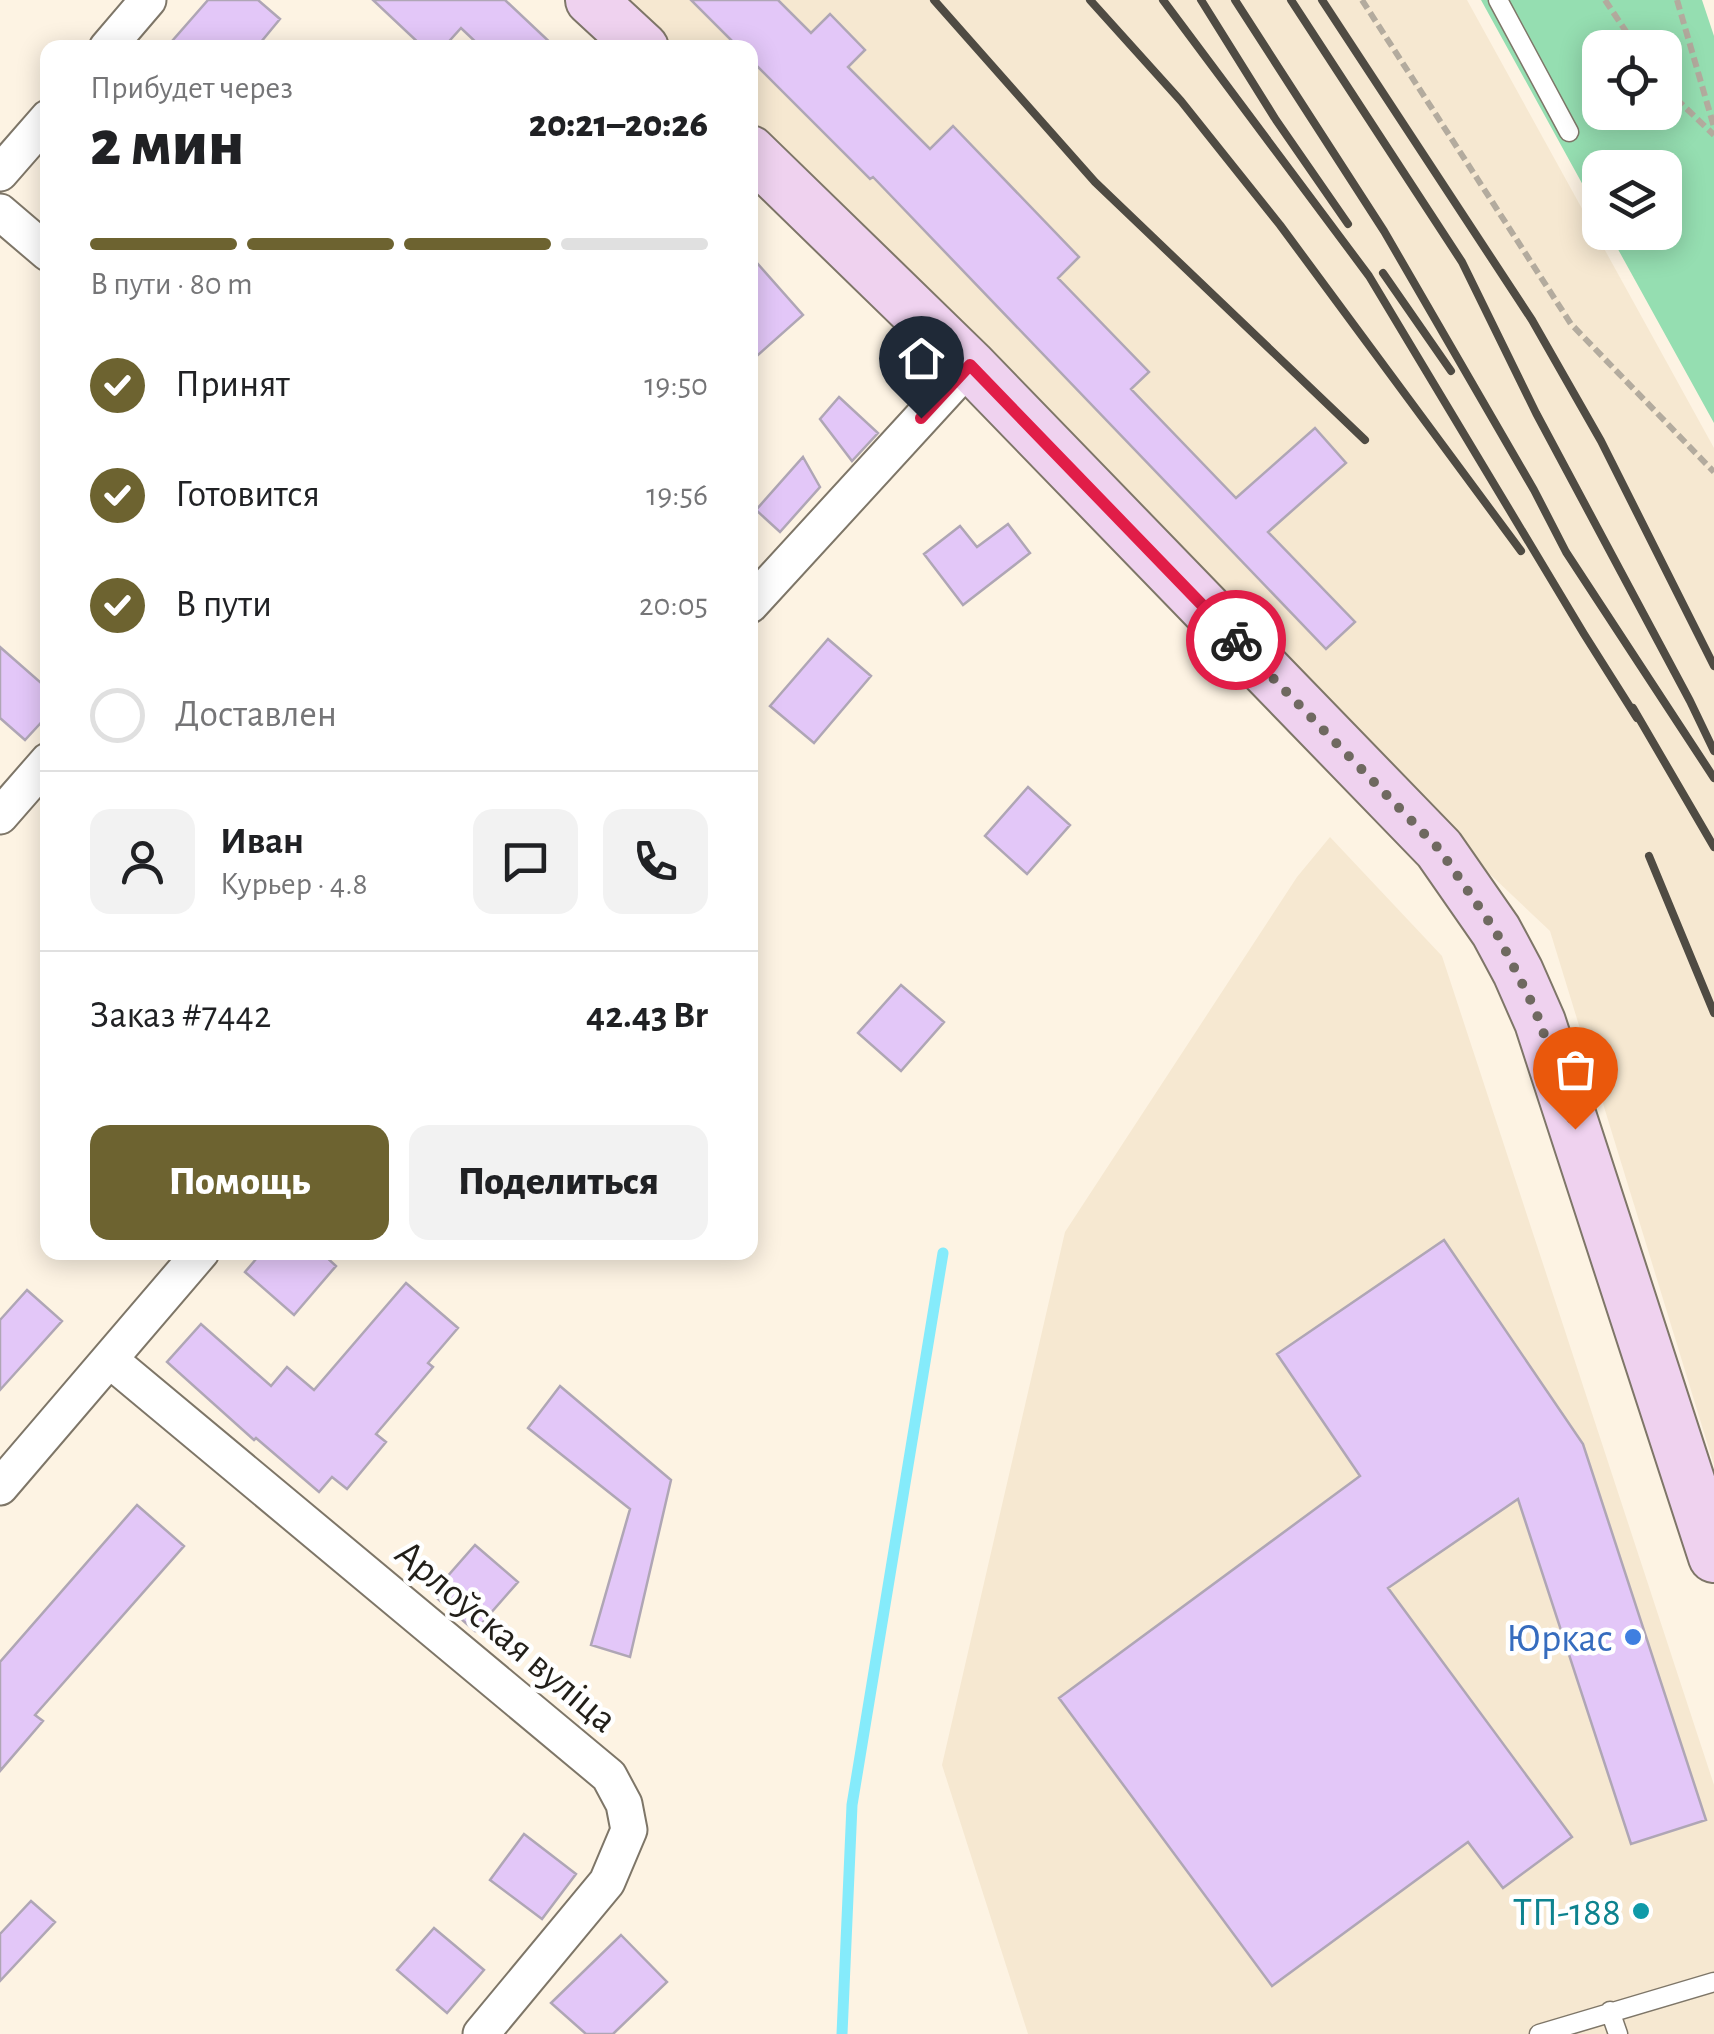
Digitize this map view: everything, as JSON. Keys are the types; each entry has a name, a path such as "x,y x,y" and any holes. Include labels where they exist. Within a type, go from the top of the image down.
{"main road":[{"path":"591,0 634,40"},
{"path":"758,159 970,365 1439,849 1496,932 1540,1022 1714,1558"}],"street":[{"path":"114,40 148,0"},
{"path":"0,174 40,127"},
{"path":"0,212 40,246"},
{"path":"758,596 970,365"},
{"path":"0,816 40,770"},
{"path":"0,1486 193,1260"},
{"name":"Арлоўская вуліца","path":"110,1360 609,1776 624,1804 629,1830 607,1882 481,2034"}],"lane":[{"path":"1498,0 1568,132"},
{"path":"1540,2034 1714,1982"},
{"path":"1610,2011 1618,2034"}],"path":[{"path":"1362,0 1571,324 1714,472"},
{"path":"1605,0 1626,30"},
{"path":"1677,0 1714,127"},
{"path":"1682,104 1714,135"}],"shaded area":[{"path":"564,0 1467,0 1582,209 1582,250 1605,250 1714,448 1714,1465 1550,931 758,183 758,40 607,40"},
{"path":"1330,837 1442,956 1714,1785 1714,2034 1028,2034 942,1765 1065,1232 1297,877"}],"green space":[{"path":"1481,0 1702,0 1714,36 1714,423 1618,250 1682,250 1682,150 1582,150 1582,183"}],"building":[{"path":"208,0 258,0 280,19 263,40 173,40"},
{"path":"373,0 505,0 548,40 474,40 461,28 450,40 416,40"},
{"path":"691,0 778,0 811,33 830,14 865,50 848,67 930,149 953,126 1079,257 1058,278 1149,372 1131,389 1236,498 1315,428 1346,463 1268,532 1355,622 1326,649 873,177 870,179 758,67 758,40 731,40"},
{"path":"758,264 803,315 758,355"},
{"path":"839,397 878,433 852,461 820,419"},
{"path":"803,457 820,487 780,532 758,508"},
{"path":"1008,524 1030,553 963,605 924,554 960,526 977,547"},
{"path":"828,639 871,676 814,743 770,706"},
{"path":"0,647 40,682 40,724 25,740 0,718"},
{"path":"1028,787 1070,825 1027,874 985,836"},
{"path":"901,985 944,1022 901,1071 858,1033"},
{"path":"1444,1240 1583,1444 1706,1820 1631,1844 1518,1499 1388,1588 1572,1837 1503,1888 1468,1842 1272,1986 1059,1698 1360,1476 1277,1354"},
{"path":"255,1260 330,1260 336,1266 294,1315 245,1272"},
{"path":"406,1283 458,1328 428,1363 433,1367 376,1434 386,1442 347,1489 332,1477 319,1492 167,1362 201,1324 271,1386 287,1367 314,1390"},
{"path":"27,1290 62,1321 0,1390 0,1320"},
{"path":"560,1386 671,1480 630,1657 591,1645 630,1509 528,1428"},
{"path":"137,1505 184,1546 35,1715 43,1721 0,1771 0,1662"},
{"path":"475,1545 518,1582 475,1631 432,1594"},
{"path":"524,1834 576,1874 542,1919 490,1880"},
{"path":"31,1901 55,1922 0,1981 0,1934"},
{"path":"434,1928 484,1970 447,2013 397,1970"},
{"path":"621,1935 667,1982 613,2034 586,2034 551,2003"}],"waterway":[{"path":"842,2034 852,1805 943,1253"}],"railway":[{"path":"934,0 1095,182 1365,440"},
{"path":"1090,0 1181,101 1280,225 1521,551"},
{"path":"1163,0 1369,276 1637,718"},
{"path":"1201,0 1276,120 1348,224"},
{"path":"1235,0 1384,231 1566,552 1714,778"},
{"path":"1291,0 1462,262 1536,413 1714,751"},
{"path":"1322,0 1532,320 1601,441 1714,666"},
{"path":"1383,273 1451,371"},
{"path":"1633,708 1714,847"},
{"path":"1649,856 1714,1013"}],"way so far":[{"path":"1236,640 1439,849 1496,932 1518,972 1540,1022 1575,1129"}],"place":[{"name":"Юркас","path":"1633,1637"},
{"name":"ТП-188","path":"1641,1911"}],"route":[{"path":"921,418 970,365 1236,640"}]}
